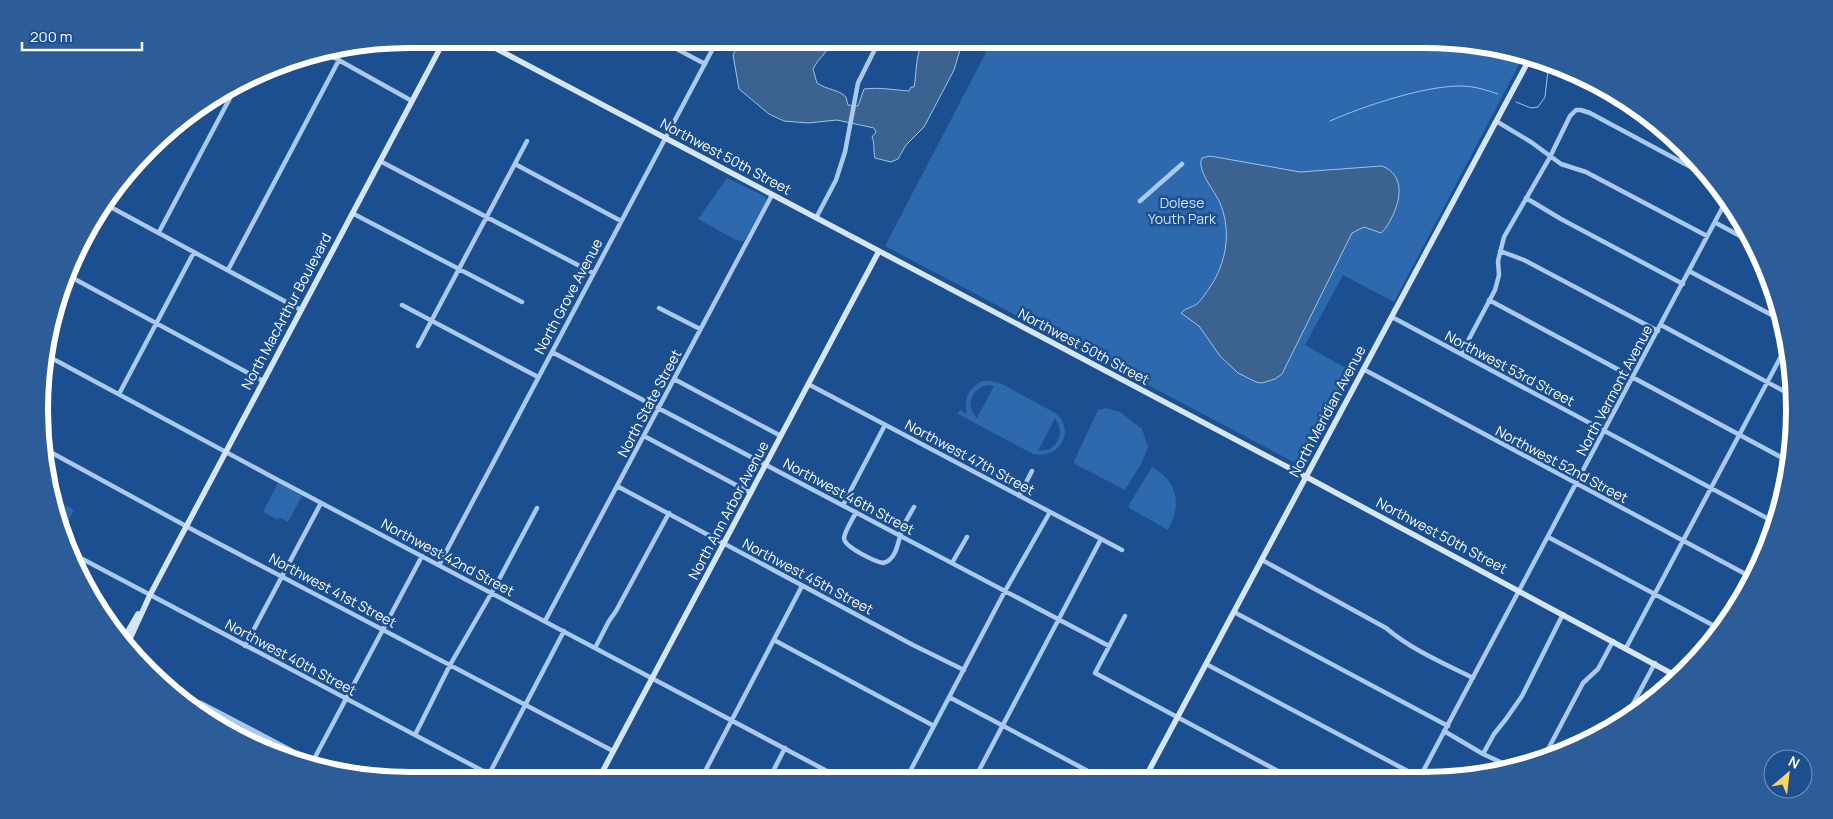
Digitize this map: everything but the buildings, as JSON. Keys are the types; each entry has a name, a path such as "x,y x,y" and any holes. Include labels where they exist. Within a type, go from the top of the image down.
{"main road":[{"name":"North MacArthur Boulevard","path":"130,639 150,595 186,526 440,48"},
{"name":"Northwest 50th Street","path":"495,48 1672,672"},
{"name":"North Meridian Avenue","path":"1150,770 1527,63"},
{"name":"North Ann Arbor Avenue","path":"602,772 879,251"},
{"name":"North MacArthur Boulevard","path":"126,635 150,595"}],"street":[{"path":"675,48 705,64"},
{"name":"North Grove Avenue","path":"439,565 713,48"},
{"path":"816,218 836,180 845,152 858,83 876,48"},
{"path":"331,56 412,101"},
{"path":"228,270 339,60"},
{"path":"159,232 234,93"},
{"path":"1461,354 1495,290 1499,275 1498,261 1504,237 1550,157 1570,116 1576,110 1590,113 1693,168"},
{"path":"1496,121 1561,164 1586,172 1707,236"},
{"path":"418,346 527,141"},
{"path":"380,161 593,273"},
{"path":"515,164 621,221"},
{"path":"1140,201 1182,164"},
{"name":"North State Street","path":"545,621 772,194"},
{"path":"1526,198 1683,284"},
{"path":"110,207 301,310"},
{"name":"North Vermont Avenue","path":"1422,772 1448,726 1723,207"},
{"path":"352,213 522,302"},
{"path":"1716,223 1741,237"},
{"path":"1500,251 1524,260 1658,331"},
{"path":"120,394 194,252"},
{"path":"1689,271 1773,317"},
{"path":"73,278 263,381"},
{"path":"1489,300 1782,458"},
{"path":"402,305 538,378"},
{"path":"659,308 700,329"},
{"name":"Northwest 53rd Street","path":"1392,316 1768,519"},
{"path":"1661,325 1785,392"},
{"name":"Northwest 46th Street","path":"552,352 1109,646"},
{"path":"1626,648 1781,356"},
{"name":"Northwest 42nd Street","path":"52,358 828,772"},
{"name":"Northwest 52nd Street","path":"1364,369 1745,575"},
{"path":"674,380 781,436"},
{"name":"Northwest 47th Street","path":"808,384 1122,550"},
{"path":"842,505 885,425"},
{"path":"644,436 751,493"},
{"name":"Northwest 41st Street","path":"50,453 613,751"},
{"path":"1019,496 1032,471"},
{"name":"Northwest 45th Street","path":"617,486 913,645 964,670"},
{"path":"245,646 321,503"},
{"path":"856,512 844,539 849,547 880,563 887,562 900,542 902,530 914,507"},
{"path":"415,735 450,665 537,508"},
{"path":"910,772 1005,591 1050,512"},
{"path":"595,648 669,513"},
{"path":"952,563 967,537"},
{"path":"1548,537 1714,626"},
{"path":"979,772 1101,539"},
{"path":"315,759 422,556"},
{"name":"Northwest 40th Street","path":"79,557 485,772"},
{"path":"1262,560 1386,628 1400,640 1424,654 1473,678"},
{"path":"704,772 802,586"},
{"path":"1234,612 1448,726"},
{"path":"1483,754 1494,734 1522,696 1563,614"},
{"path":"1125,616 1094,673 1280,772"},
{"path":"490,772 564,631"},
{"path":"774,640 934,726"},
{"path":"1548,749 1583,683 1598,669 1613,641"},
{"path":"1632,705 1655,663"},
{"path":"1206,664 1410,772"},
{"path":"949,697 1090,772"},
{"path":"195,701 295,753"},
{"path":"1444,731 1483,754 1503,763"},
{"path":"773,772 785,748"},
{"path":"1150,770 1154,772"}],"green space":[{"name":"Dolese Youth Park","path":"988,48 1447,48 1494,54 1521,61 1394,302 1343,275 1305,345 1353,372 1303,467 885,246"},
{"path":"229,96 225,103 221,101"},
{"path":"727,178 766,197 766,201 744,241 736,240 698,219"},
{"path":"982,381 1000,383 1057,414 1065,429 1064,437 1057,449 1042,455 1033,454 958,414 960,410 967,414 966,403 968,394","holes":["987,385 994,386 977,418 971,408 972,398 977,390","1055,418 1060,431 1059,439 1050,449 1038,451"]},
{"path":"1106,408 1120,412 1142,429 1148,447 1141,464 1125,490 1075,464 1074,461 1098,410"},
{"path":"1152,467 1167,480 1175,494 1175,511 1168,530 1129,508"},
{"path":"278,483 302,496 288,522 281,518 276,519 263,512"},
{"path":"60,502 74,510 67,525"}],"shaded area":[{"path":"736,48 828,48 813,69 817,83 843,94 848,105 858,106 864,89 881,88 909,91 911,87 914,87 920,48 959,48 960,50 954,70 924,127 906,145 898,159 891,162 875,158 872,137 876,132 874,128 837,120 808,123 784,121 769,114 739,89 733,55"},
{"path":"1210,156 1300,172 1382,166 1395,175 1398,181 1399,195 1395,210 1387,226 1381,233 1364,227 1352,233 1282,374 1275,379 1262,383 1238,373 1220,356 1199,326 1181,313 1197,304 1207,292 1215,280 1225,249 1226,231 1223,212 1207,181 1201,163 1202,158"}],"waterway":[{"path":"1516,102 1531,108 1538,107 1545,97 1548,70"},
{"path":"1330,121 1377,103 1429,89 1465,86 1480,88 1498,94"}]}
